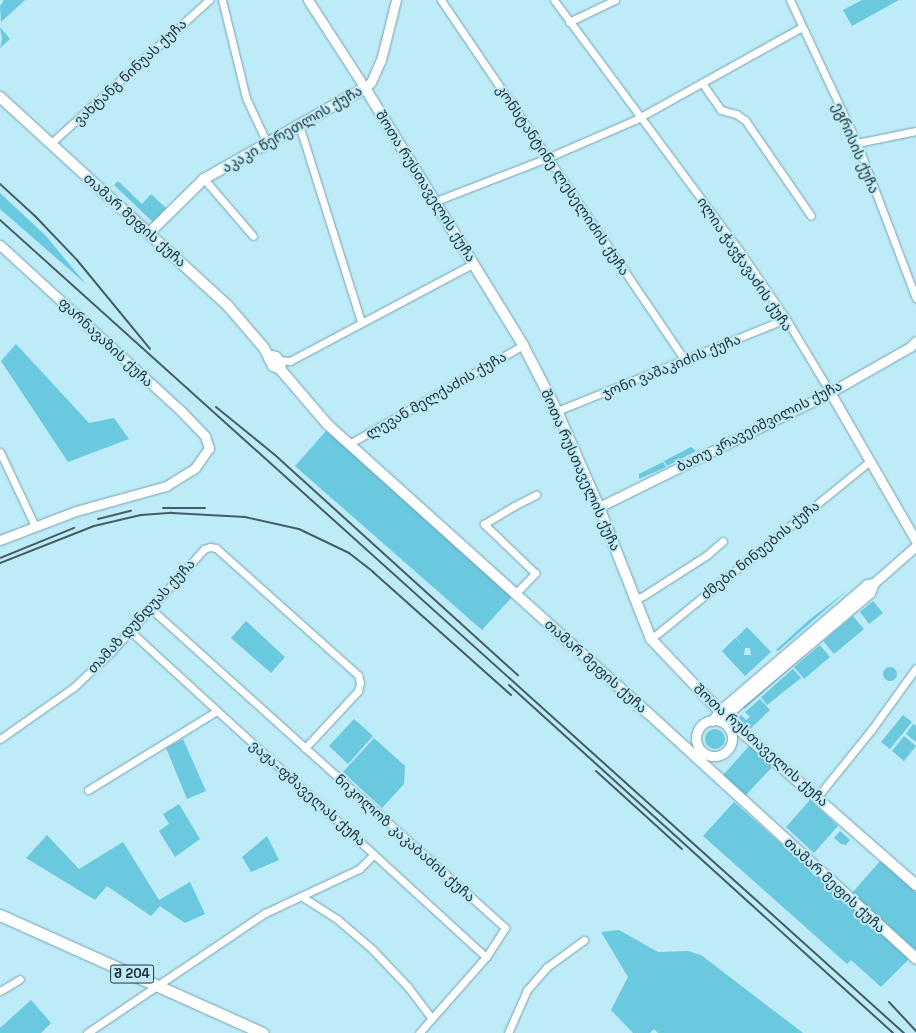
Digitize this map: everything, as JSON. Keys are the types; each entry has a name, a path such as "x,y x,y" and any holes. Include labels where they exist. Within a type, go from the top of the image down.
{"main road":[{"name":"აკაკი წერეთლის ქუჩა","path":"150,233 204,179 365,88"},
{"name":"შოთა რუსთაველის ქუჩა","path":"365,88 436,201 523,345 557,411 599,507 651,639 719,711 818,796 916,885"},
{"name":"თამარ მეფის ქუჩა","path":"0,97 228,306 328,425 516,593 916,959"},
{"name":"შ 204","path":"0,915 263,1033"}],"street":[{"name":"ვახტანგ ნინუას ქუჩა","path":"50,144 209,0"},
{"path":"222,0 246,98 267,143"},
{"name":"შოთა რუსთაველის ქუჩა","path":"308,0 365,88"},
{"name":"აკაკი წერეთლის ქუჩა","path":"365,88 371,82 381,60 396,0"},
{"name":"კონსტანტინე ლესელიძის ქუჩა","path":"441,0 547,158 616,256 685,361"},
{"name":"ილია ჭავჭავაძის ქუჩა","path":"554,0 739,250 786,319 916,541"},
{"path":"569,22 616,0"},
{"name":"ეგრისის ქუჩა","path":"790,0 857,143 916,298"},
{"path":"436,201 547,158 641,117 802,27"},
{"path":"702,83 721,110 736,114 745,120 810,216"},
{"path":"299,125 361,322"},
{"path":"857,143 916,131"},
{"path":"204,179 253,236"},
{"name":"ფარნავაზის ქუჩა","path":"0,246 181,411 209,442 206,456 180,479 35,526"},
{"path":"275,361 290,361 474,263"},
{"name":"ჯონი ვაშაკიძის ქუჩა","path":"557,411 685,361 786,319"},
{"name":"ბათუ კრავეიშვილის ქუჩა","path":"599,507 830,392 910,347 916,341"},
{"name":"ლევან მელქაძის ქუჩა","path":"349,444 523,345"},
{"path":"0,452 35,526 0,540"},
{"name":"ძმები ნინუების ქუჩა","path":"651,639 870,461"},
{"path":"516,593 535,573 484,524 536,495"},
{"path":"634,599 643,596 707,555 723,541"},
{"path":"701,762 724,754 730,748 732,739 728,719 735,707 870,593 874,583 916,546"},
{"name":"თამაზ დუნდუას ქუჩა","path":"0,739 74,687 111,652 129,630 204,549 216,548 358,676 360,683 358,691 305,748"},
{"path":"693,755 697,743 697,734 701,727 712,721 719,711 867,584 874,583"},
{"name":"ნიკოლოზ კაკაბაძის ქუჩა","path":"150,608 504,928 486,957"},
{"name":"ვაჟა-ფშაველას ქუჩა","path":"129,630 486,957"},
{"path":"818,796 872,729 916,668"},
{"path":"88,790 217,710"},
{"path":"712,721 725,724 731,731"},
{"path":"697,743 702,751 715,757"},
{"path":"86,1033 265,913 359,869 374,854"},
{"path":"301,896 338,919 372,949 408,988 432,1018"},
{"path":"508,1033 527,990 547,967 584,940"},
{"path":"419,1033 486,957"},
{"path":"0,991 20,979"}],"shaded area":[{"path":"4,0 25,0 1,22 0,6"},
{"path":"862,0 899,0 852,26 843,10"},
{"path":"0,27 10,39 0,48 2,39"},
{"path":"118,181 142,204 151,194 166,208 153,222 114,185"},
{"path":"0,193 45,235 86,284 0,209"},
{"path":"16,344 89,423 114,418 129,439 68,462 1,361"},
{"path":"327,430 512,597 482,630 295,466"},
{"path":"691,447 696,451 667,466 664,461"},
{"path":"663,462 666,467 639,479 639,474"},
{"path":"848,590 778,651 776,650 809,620"},
{"path":"873,601 883,613 869,624 860,612"},
{"path":"853,616 864,629 834,654 823,641"},
{"path":"246,621 285,657 271,673 231,638"},
{"path":"747,627 771,652 745,676 722,651 735,638 745,648 736,638","holes":["745,648 750,648 751,655 744,655"]},
{"path":"817,642 818,644 744,709 743,707"},
{"path":"820,645 830,657 804,679 794,667"},
{"path":"890,667 895,669 897,674 895,679 890,681 885,679 883,674 885,669"},
{"path":"793,669 801,678 767,705 761,697"},
{"path":"760,699 770,710 750,729 738,717 741,715 746,720 750,717 745,712"},
{"path":"903,715 912,722 890,749 881,742"},
{"path":"354,719 373,736 348,764 329,746"},
{"path":"913,724 916,726 916,742 906,734"},
{"path":"715,729 722,732 725,739 722,746 715,749 708,746 705,739 708,732"},
{"path":"904,736 916,746 904,761 892,751"},
{"path":"374,738 405,766 404,784 382,808 343,772"},
{"path":"183,739 206,791 187,799 166,748"},
{"path":"751,744 774,765 745,796 723,775"},
{"path":"810,800 838,826 814,853 786,827"},
{"path":"734,802 910,958 881,987 851,960 847,964 703,836"},
{"path":"179,804 200,839 175,857 159,831 169,824 163,814"},
{"path":"840,831 850,840 846,845 841,844 834,838"},
{"path":"47,835 79,869 123,842 159,900 190,882 205,914 185,923 160,906 151,916 107,886 95,900 26,858"},
{"path":"267,836 279,860 251,872 242,857"},
{"path":"881,860 916,892 916,950 852,893"},
{"path":"619,930 658,952 688,951 701,955 803,1033 658,1033 654,1029 650,1033 633,1033 611,1010 628,977 601,932"},
{"path":"31,1000 51,1023 41,1033 0,1033 0,1028"}],"railway":[{"path":"0,184 35,216 77,260 150,349"},
{"path":"0,220 904,1033"},
{"path":"216,407 275,455 518,675"},
{"path":"163,508 205,508"},
{"path":"98,519 131,511"},
{"path":"0,563 94,526 141,515 172,513 245,517 299,529 349,553 373,572 511,695"},
{"path":"0,558 74,528"},
{"path":"509,685 893,1033"},
{"path":"596,771 682,849"},
{"path":"889,1002 916,1031"}]}
